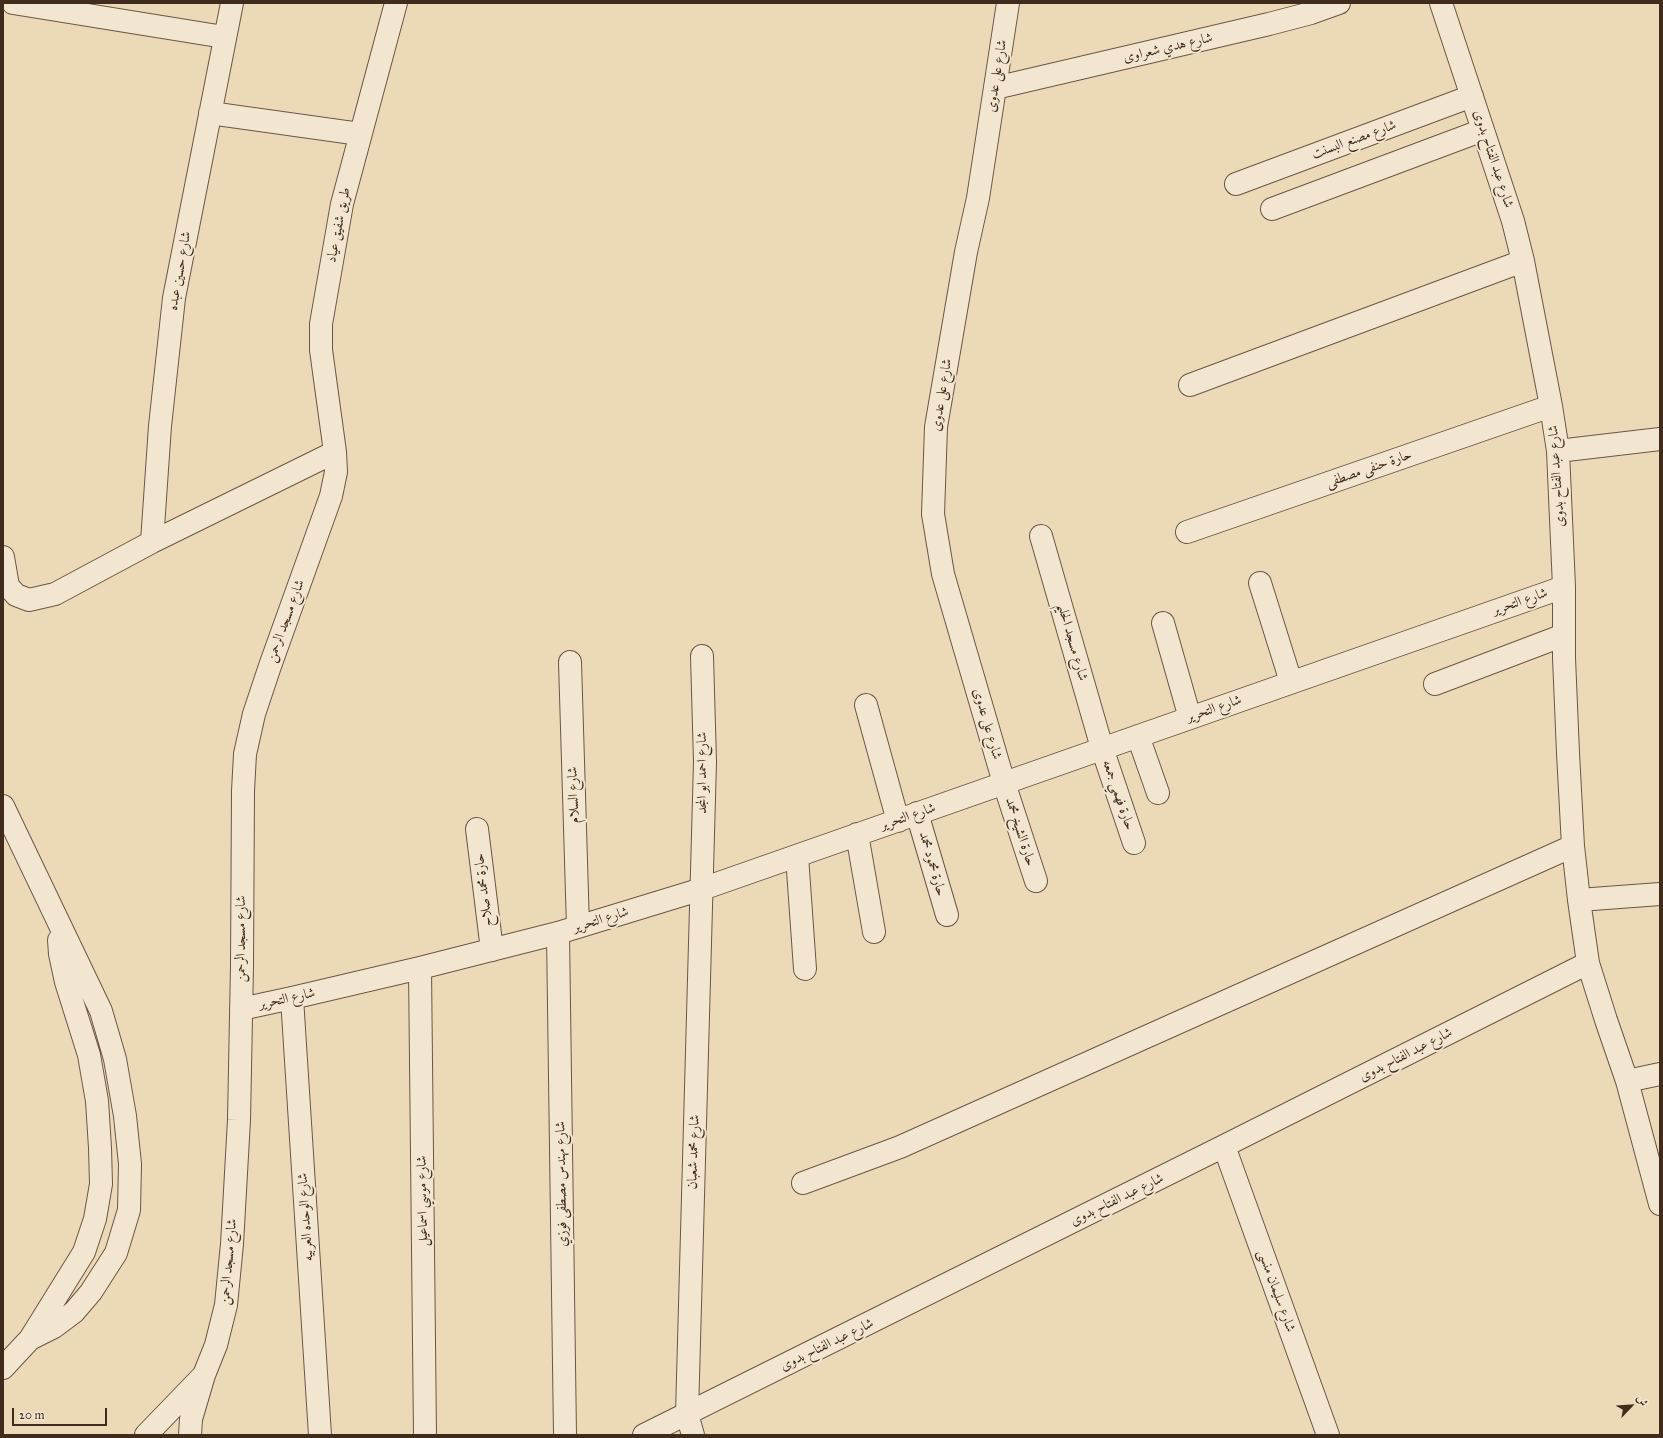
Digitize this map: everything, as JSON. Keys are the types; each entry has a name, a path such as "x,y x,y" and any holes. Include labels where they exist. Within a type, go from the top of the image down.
{"street":[{"path":"13,3 224,37"},
{"name":"شارع حسين عبده","path":"152,542 160,426 174,298 224,37 232,3"},
{"name":"طريق شفيق عياد","path":"335,452 324,379 321,350 321,324 342,204 396,3"},
{"name":"شارع على عدوى","path":"1004,783 943,574 933,514 936,427 966,252 978,198 1008,3"},
{"name":"شارع هدي شعراوى","path":"995,88 1269,24 1311,13 1339,3"},
{"name":"شارع عبد الفتاح بدوى","path":"1441,3 1513,221 1523,261 1551,406 1558,451 1564,587 1568,753 1573,846 1579,900 1588,963 1627,1081 1660,1204"},
{"name":"شارع مصنع البسنت","path":"1236,184 1472,96"},
{"path":"210,113 360,134"},
{"path":"1272,209 1483,130"},
{"path":"1190,385 1523,261"},
{"name":"حارة حنفى مصطفى","path":"1187,532 1551,406"},
{"path":"1558,451 1660,439"},
{"path":"3,557 8,586 16,595 28,600 54,594 152,542 335,452"},
{"name":"شارع مسجد الرحمن","path":"190,1435 191,1420 204,1375 216,1344 226,1305 238,1136 243,791 245,754 254,714 270,666 331,496 336,472 335,452"},
{"name":"شارع مسجد الحليم","path":"1041,536 1102,748"},
{"path":"1260,583 1291,682"},
{"name":"شارع التحرير","path":"241,1008 292,998 492,950 568,930 702,889 1564,587"},
{"path":"1162,623 1190,718"},
{"path":"1435,684 1564,636"},
{"name":"شارع احمد ابو المجد","path":"702,656 705,762 702,889"},
{"name":"شارع السلام","path":"568,930 570,662"},
{"name":"حارة محمود محمد","path":"866,705 907,817 947,915"},
{"path":"1138,736 1158,793"},
{"name":"حارة فهمي جمعه","path":"1102,748 1134,843"},
{"name":"حارة الشيخ محمد","path":"1004,783 1036,881"},
{"path":"3,806 58,925 101,1011 115,1059 126,1116 130,1164 129,1210 116,1253 91,1292 74,1312 54,1327 30,1339"},
{"name":"حارة محمد صلاح","path":"477,829 492,950"},
{"path":"857,834 874,932"},
{"path":"803,1183 900,1147 1573,846"},
{"path":"797,856 804,969"},
{"name":"شارع محمد شعبان","path":"693,1435 687,1414 702,889"},
{"path":"1579,900 1660,894"},
{"path":"3,1368 30,1339 84,1252 95,1219 101,1184 97,1101 89,1055 66,982 58,925"},
{"name":"شارع مهندس مصطفى فوزي","path":"565,1435 568,930"},
{"name":"شارع عبد الفتاح بدوى","path":"644,1435 1588,963"},
{"name":"شارع موسي اسماعيل","path":"420,968 425,1435"},
{"name":"شارع الوحده العربيه","path":"292,998 320,1435"},
{"path":"1627,1081 1660,1074"},
{"name":"شارع سليمان منسى","path":"1224,1146 1328,1435"},
{"path":"146,1435 204,1375"}]}
